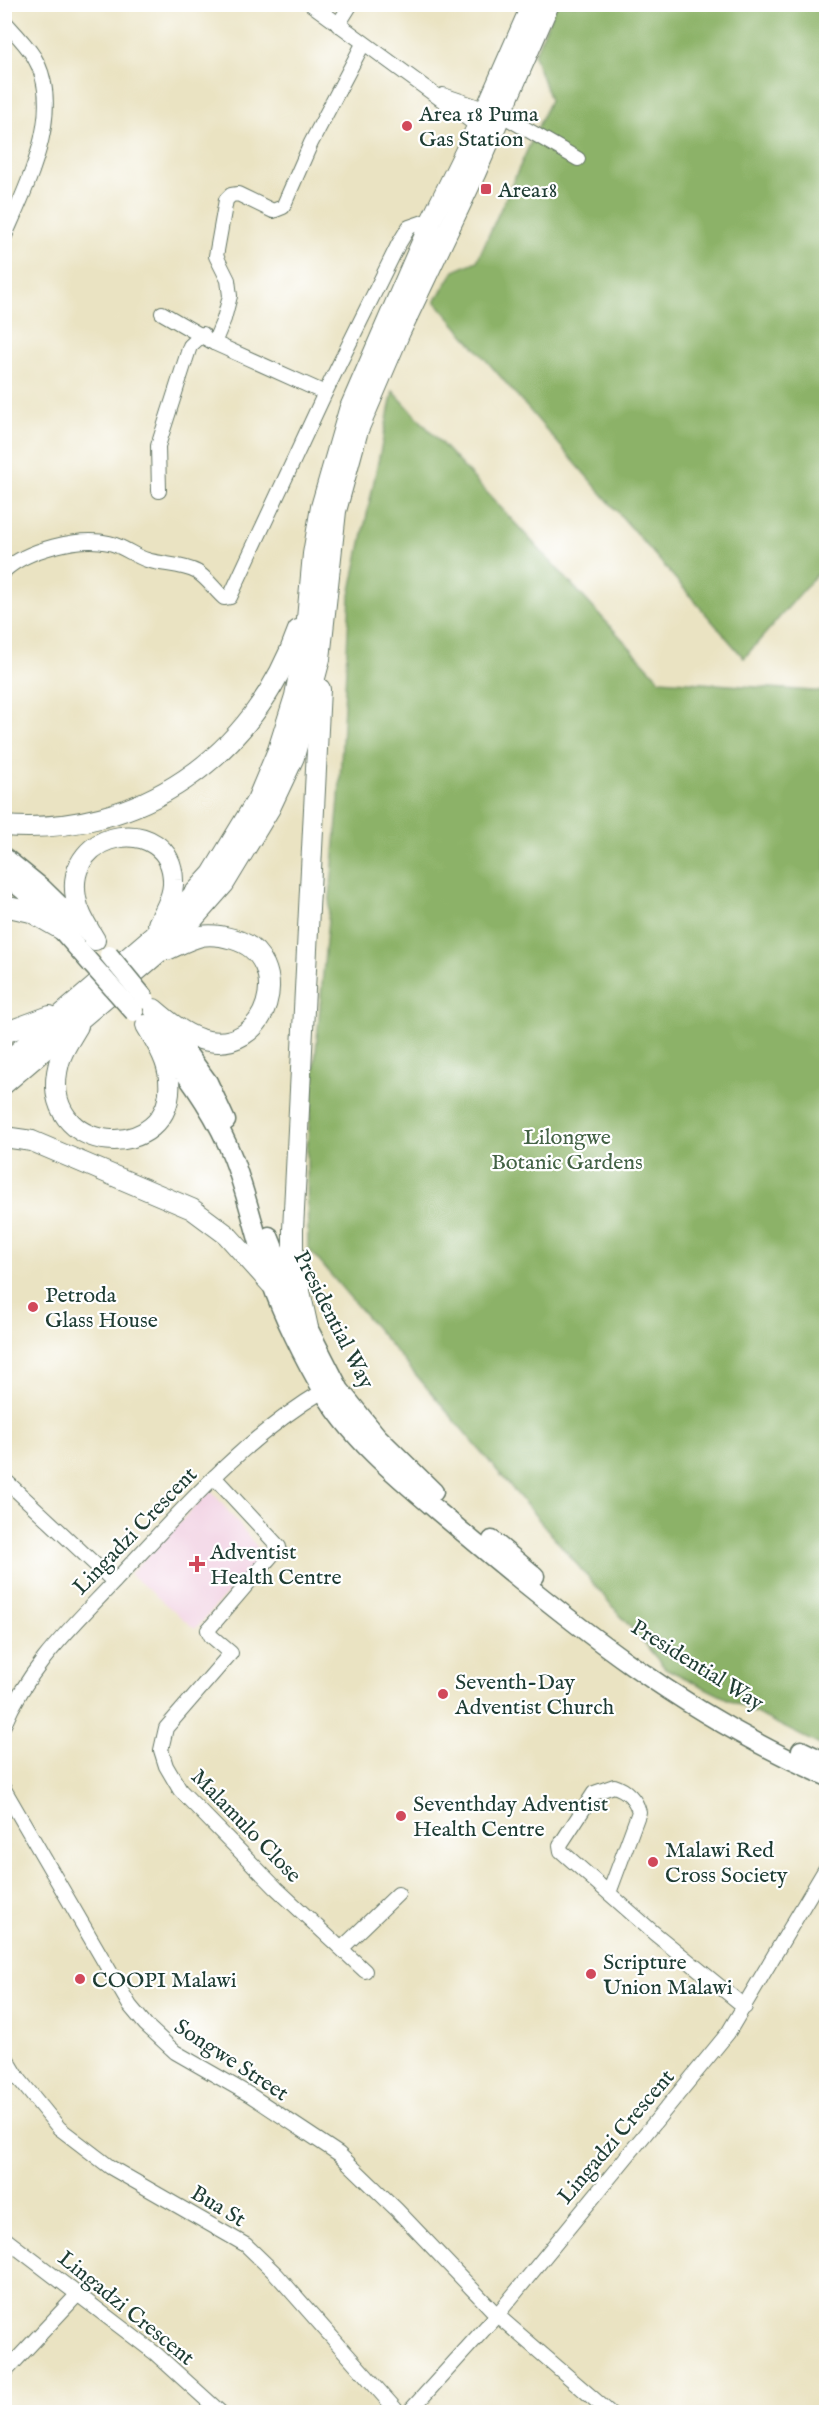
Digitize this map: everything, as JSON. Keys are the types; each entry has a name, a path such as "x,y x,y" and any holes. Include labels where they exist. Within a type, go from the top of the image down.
{"highway":[{"path":"494,112 532,4"},
{"path":"308,1328 295,1267 293,1230 320,720 320,659 336,511 358,430 485,131 549,4"},
{"path":"155,945 212,874 257,800 278,750 296,696 321,507 344,426 432,219 485,131"},
{"path":"4,826 35,829 80,824 120,814 165,793 205,766 237,735 262,703 291,651 309,600"},
{"path":"4,1064 80,1008 155,945 195,917 224,884 270,808 294,757 320,659"},
{"path":"95,940 80,913 74,886 83,859 91,849 106,839 133,836 159,848 172,871 174,881 155,945"},
{"path":"4,906 31,912 64,931"},
{"path":"145,1012 199,1039 215,1042 231,1041 248,1032 258,1022 266,1006 269,992 268,976 261,960 250,947 237,940 221,936 202,936 155,945"},
{"path":"80,1008 60,1060 56,1088 64,1112 73,1124 99,1140 111,1141 135,1137 159,1118 166,1106 169,1077 145,1012"},
{"path":"4,1033 80,1008"},
{"path":"4,1084 80,1008"},
{"path":"4,1137 32,1142 77,1159 192,1209 227,1235 271,1284"}],"main road":[{"name":"Presidential Way","path":"4,857 42,888 109,955 212,1117 232,1156 271,1284 323,1391 364,1443 404,1482 606,1648 678,1697 826,1776"},
{"name":"Presidential Way","path":"4,874 64,931 93,966 145,1012 208,1082 247,1165 274,1251 308,1328 340,1390 377,1436 425,1485 646,1665 700,1698 826,1762"}],"street":[{"path":"311,4 485,131"},
{"path":"338,25 351,4"},
{"path":"4,21 34,57 44,81 47,111 38,149 4,238"},
{"path":"159,491 158,446 190,346 208,338 224,319 230,296 228,280 216,256 226,200 231,195 238,194 273,211 284,207 311,143 363,44"},
{"path":"430,90 470,106 494,112 578,159"},
{"path":"4,571 10,566 53,547 90,540 111,543 145,559 197,572 224,598 230,597 325,393 409,226 432,219"},
{"path":"162,313 208,338 325,393"},
{"name":"Lingadzi Crescent","path":"4,1725 33,1670 214,1477 301,1404 323,1391"},
{"name":"Malamulo Close","path":"214,1477 279,1546 208,1630 211,1636 231,1653 166,1728 161,1750 166,1766 180,1790 261,1872 365,1971"},
{"path":"4,1479 114,1582"},
{"path":"609,1893 639,1812 637,1804 629,1795 614,1786 594,1793 560,1848 566,1858 745,2007"},
{"name":"Songwe Street","path":"4,1789 130,2006 146,2025 175,2052 250,2095 339,2154 397,2210 497,2315 609,2412"},
{"name":"Lingadzi Crescent","path":"409,2412 497,2315 728,2033 826,1868"},
{"path":"342,1948 398,1894"},
{"name":"Bua St","path":"4,2054 19,2079 59,2128 110,2167 246,2245 276,2274 398,2412"},
{"name":"Lingadzi Crescent","path":"4,2238 156,2354 220,2412"},
{"path":"4,2373 78,2294"}],"shaded area":[{"name":"Adventist Health Centre","path":"211,1490 263,1554 195,1629 130,1574"}],"green space":[{"path":"556,5 826,5 826,564 744,658 435,301 454,271 477,261 550,100 534,55"},
{"name":"Lilongwe Botanic Gardens","path":"393,391 660,680 826,692 826,1748 665,1668 308,1248 307,1149 339,799 350,595"}],"place":[{"name":"Area 18 Puma Gas Station","path":"407,126"},
{"name":"Area18","path":"486,189"},
{"name":"Petroda Glass House","path":"33,1307"},
{"name":"Adventist Health Centre","path":"197,1564"},
{"name":"Seventh-Day Adventist Church","path":"443,1694"},
{"name":"Seventhday Adventist Health Centre","path":"401,1816"},
{"name":"Malawi Red Cross Society","path":"653,1862"},
{"name":"Scripture Union Malawi","path":"591,1974"},
{"name":"COOPI Malawi","path":"80,1979"}]}
